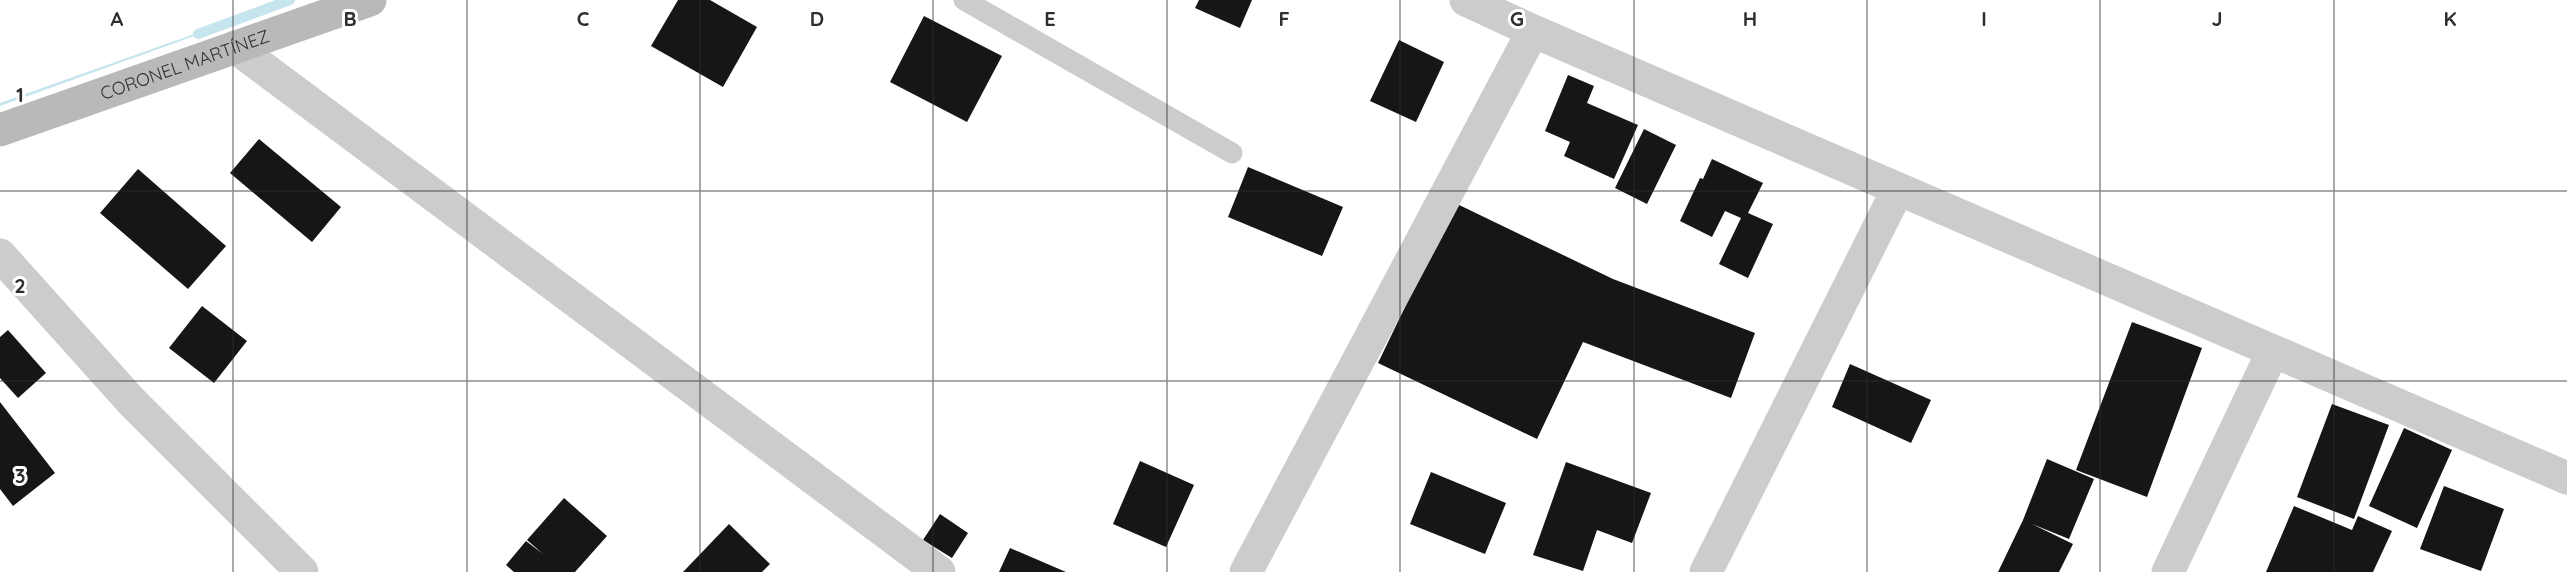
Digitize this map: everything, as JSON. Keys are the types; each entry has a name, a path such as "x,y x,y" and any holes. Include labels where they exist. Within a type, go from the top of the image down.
{"main road":[{"name":"CORONEL MARTÍNEZ","path":"0,130 370,0"}],"street":[{"path":"1466,0 2567,478"},
{"path":"1245,572 1533,31"},
{"path":"235,47 939,572"},
{"path":"1706,572 1898,189"},
{"path":"0,255 132,402 302,572"},
{"path":"2168,572 2273,351"}],"lane":[{"path":"964,0 1232,153"}],"water":[{"path":"211,28 211,30 0,106 0,103"}],"building":[{"path":"678,0 710,0 757,27 723,87 651,46"},
{"path":"1199,0 1252,0 1240,28 1195,8"},
{"path":"924,16 1002,56 967,122 890,82"},
{"path":"1399,40 1444,62 1416,122 1370,101"},
{"path":"1568,75 1594,86 1587,103 1638,125 1614,179 1564,156 1570,142 1545,131"},
{"path":"1644,129 1676,145 1647,204 1615,188"},
{"path":"259,139 341,207 312,242 230,173"},
{"path":"1712,159 1763,183 1748,213 1773,224 1748,278 1719,264 1741,218 1725,211 1712,237 1680,221 1700,178 1703,179"},
{"path":"1248,167 1343,207 1322,256 1228,217"},
{"path":"138,169 226,246 188,289 100,213"},
{"path":"1455,203 1613,279 1755,333 1731,398 1583,342 1537,439 1378,363"},
{"path":"202,306 247,341 214,383 169,348"},
{"path":"2132,322 2202,348 2147,497 2076,470"},
{"path":"8,330 46,373 18,398 0,378 0,337"},
{"path":"1850,364 1931,400 1911,443 1832,407"},
{"path":"0,402 55,473 13,506 0,489"},
{"path":"2332,404 2389,425 2354,519 2297,497"},
{"path":"2404,428 2452,450 2417,528 2369,506"},
{"path":"2047,459 2094,479 2069,539 2032,524 2073,544 2059,572 1998,572 2023,520"},
{"path":"1140,461 1194,485 1166,547 1113,524"},
{"path":"1566,462 1651,493 1632,543 1597,530 1583,571 1533,555"},
{"path":"1431,472 1506,503 1485,554 1410,524"},
{"path":"2444,486 2504,509 2481,571 2420,549"},
{"path":"564,498 607,536 575,572 514,572 506,565 526,541 543,554 527,540"},
{"path":"2294,506 2352,530 2358,516 2392,531 2373,572 2266,572"},
{"path":"940,514 968,533 952,558 923,540"},
{"path":"729,524 770,564 762,572 683,572"},
{"path":"1010,548 1066,572 999,572"}],"waterway":[{"path":"198,34 290,0"}]}
